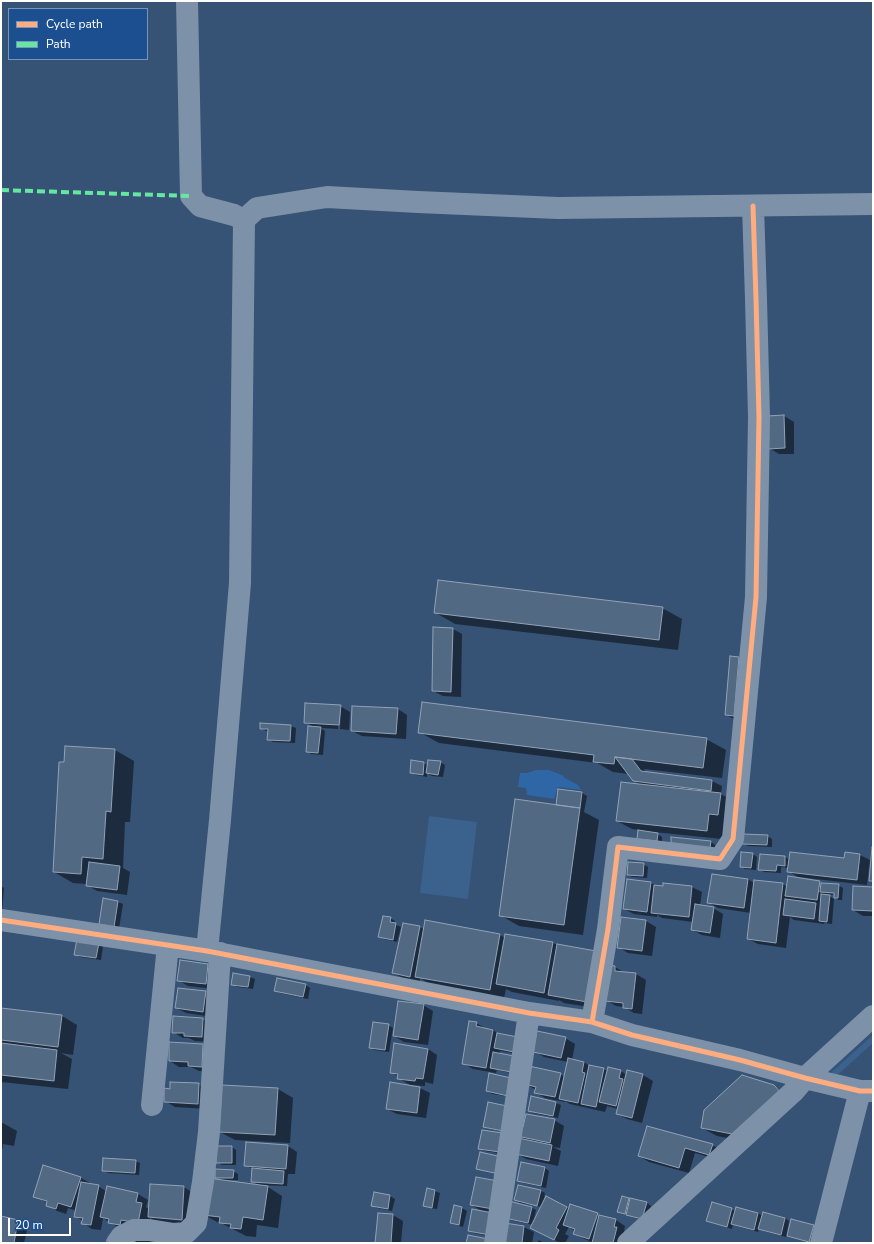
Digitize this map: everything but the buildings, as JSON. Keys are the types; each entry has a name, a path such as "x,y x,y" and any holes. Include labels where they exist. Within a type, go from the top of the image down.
{"street":[{"path":"187,1 191,196 200,206 234,215 244,220"},
{"path":"117,1243 122,1236 134,1230 149,1230 174,1234 186,1232 189,1235 196,1224 203,1182 209,1132 214,952 220,820 240,583 244,220 257,208 327,197 558,208 873,204"},
{"path":"592,1022 608,929 618,847 720,859 733,839 756,597 759,417 753,206"},
{"path":"1,920 214,952 529,1013 592,1022 632,1035 740,1060 805,1078 866,1091 821,1243"},
{"path":"152,1105 168,945"},
{"path":"495,1243 529,1013"},
{"path":"628,1243 793,1092 805,1078 873,1016"}],"shaded area":[{"path":"536,770 549,770 562,775 578,785 581,790 558,787 554,799 527,795 526,788 518,787 520,773 527,773"},
{"path":"429,816 477,822 468,899 420,893"}],"waterway":[{"path":"835,1073 873,1039"}],"marked path":[{"path":"1,190 191,196"}],"cycle path":[{"path":"592,1022 608,929 618,847 720,859 733,839 756,597 759,417 753,206"},
{"path":"1,920 207,951 529,1013 592,1022 632,1035 740,1060 805,1078 860,1091 873,1091"}]}
